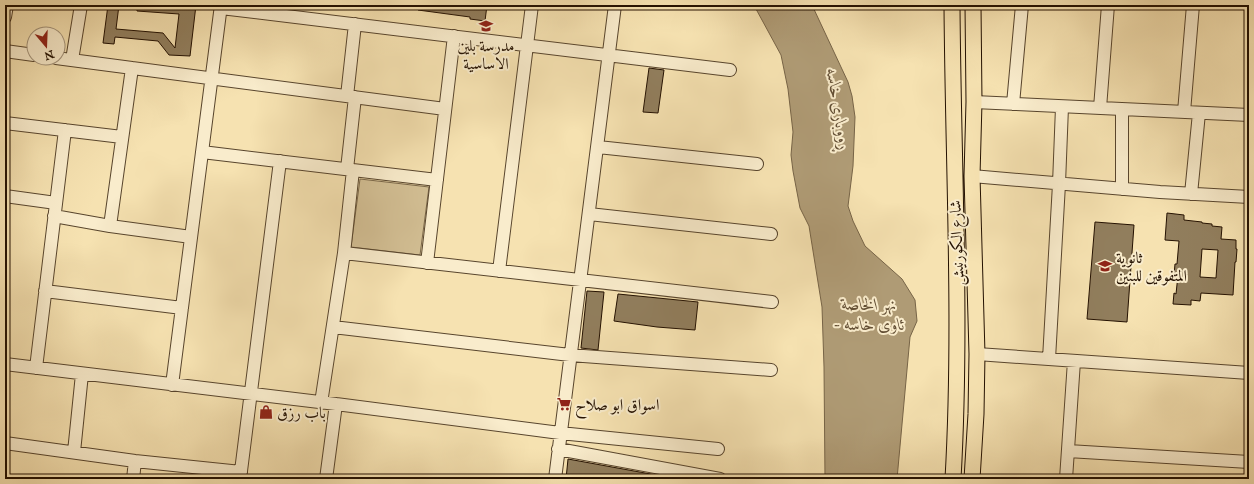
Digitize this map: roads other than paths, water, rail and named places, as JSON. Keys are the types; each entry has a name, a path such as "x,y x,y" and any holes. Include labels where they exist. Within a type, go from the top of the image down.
{"main road":[{"name":"شارع الكورنيش","path":"952,5 957,347 953,479"},
{"name":"شارع الكورنيش","path":"972,479 976,414 977,354 972,176 974,102 973,5"}],"street":[{"path":"5,17 7,5"},
{"path":"72,60 81,5"},
{"path":"499,271 532,5"},
{"path":"555,479 615,5"},
{"path":"1013,104 1022,5"},
{"path":"1100,108 1108,5"},
{"path":"1184,112 1193,5"},
{"path":"172,385 221,6 730,70"},
{"path":"321,403 334,327 344,253 350,170 351,96 355,24"},
{"path":"427,263 454,36"},
{"path":"5,52 26,54"},
{"path":"66,59 446,109"},
{"path":"110,226 132,68"},
{"path":"974,102 1249,115"},
{"path":"1049,359 1062,107"},
{"path":"1122,109 1122,189"},
{"path":"1190,194 1198,113"},
{"path":"5,124 122,137"},
{"path":"36,368 65,130"},
{"path":"598,147 757,164"},
{"path":"202,152 437,180"},
{"path":"5,443 240,476 280,161"},
{"path":"972,176 1122,189 1249,197"},
{"path":"5,196 56,203"},
{"path":"589,214 771,234"},
{"path":"54,216 110,226 191,237"},
{"path":"344,253 772,302"},
{"path":"45,291 182,308"},
{"path":"334,327 570,355 771,370"},
{"path":"977,354 1249,373"},
{"path":"1066,479 1074,361"},
{"path":"5,364 560,433 718,449"},
{"path":"74,452 82,374"},
{"path":"326,479 336,404"},
{"path":"558,449 720,479"},
{"path":"1068,451 1249,462"},
{"path":"132,479 135,461"}],"water":[{"name":"نهر الخاصة - ئاوی خاسە","path":"752,5 812,5 848,82 852,96 855,117 853,166 848,206 853,221 865,246 902,279 915,300 917,321 910,337 897,479 825,479 822,307 809,226 800,208 793,171 791,155 793,132 788,89 781,55 756,9"}],"place":[{"name":"مدرسة بلين الاساسية","path":"486,26"},
{"name":"ثانوية المتفوقين للبنين","path":"1105,266"},
{"name":"اسواق ابو صلاح","path":"564,404"},
{"name":"باب رزق","path":"266,412"}],"water label":[{"name":"ڕووباری خاسە","path":"839,109"}]}
